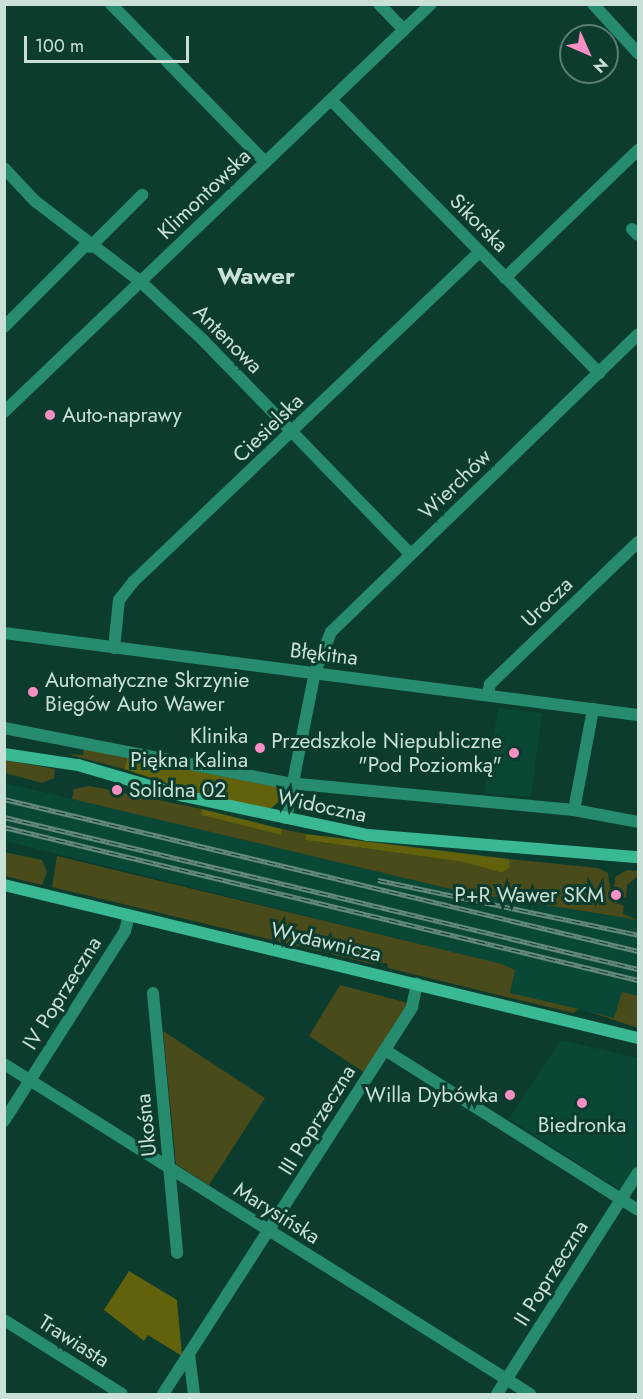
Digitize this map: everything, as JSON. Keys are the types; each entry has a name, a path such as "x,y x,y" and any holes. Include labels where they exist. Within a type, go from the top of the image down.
{"main road":[{"name":"Widoczna","path":"4,754 78,765 286,818 368,835 639,857"},
{"name":"Wydawnicza","path":"4,885 639,1038"}],"street":[{"path":"111,4 266,162"},
{"path":"379,4 404,30"},
{"name":"Klimontowska","path":"4,412 431,4"},
{"path":"592,4 639,53"},
{"name":"Sikorska","path":"331,100 599,373"},
{"path":"505,278 639,150"},
{"name":"Antenowa","path":"4,168 89,246 141,282 293,431 410,554"},
{"path":"4,327 142,195"},
{"name":"Ciesielska","path":"114,648 125,591 480,252"},
{"name":"Wierchów","path":"286,818 315,672 331,632 639,335"},
{"name":"Urocza","path":"488,694 490,684 639,542"},
{"name":"Błękitna","path":"4,633 639,715"},
{"path":"573,810 593,709"},
{"name":"Widoczna","path":"4,728 292,783 573,810 639,822"},
{"name":"IV Poprzeczna","path":"4,1120 125,931 129,915"},
{"name":"III Poprzeczna","path":"163,1395 270,1232 412,1007 417,984"},
{"name":"Ukośna","path":"153,993 177,1253"},
{"path":"385,1050 639,1210"},
{"name":"Marysińska","path":"4,1064 530,1395"},
{"name":"II Poprzeczna","path":"497,1395 639,1173"},
{"name":"Trawiasta","path":"4,1320 122,1395"},
{"path":"189,1354 194,1395"}],"shaded area":[{"name":"Przedszkole Niepubliczne \"Pod Poziomką\"","path":"498,708 542,713 531,797 485,793"},
{"path":"84,749 127,758 124,769 67,754 83,755"},
{"path":"127,758 278,787 284,797 269,810 199,794 124,769"},
{"path":"5,760 55,769 54,778 42,783 5,773"},
{"path":"5,783 459,891 638,920 638,1013 614,1018 510,993 515,970 501,964 5,841"},
{"path":"90,786 202,809 201,815 281,835 282,829 306,834 305,840 464,862 502,873 510,867 509,859 598,868 608,873 612,901 624,906 623,914 638,920 459,891 72,799 74,789"},
{"path":"202,809 282,829 281,835 201,815"},
{"path":"306,834 509,859 510,867 502,873 464,862 305,840"},
{"path":"4,852 42,860 47,872 42,885 5,876"},
{"path":"57,856 502,964 515,970 510,993 579,1009 573,1013 388,968 387,963 372,964 52,887"},
{"path":"627,870 638,871 638,876 627,885 626,898 614,889 615,877"},
{"path":"340,985 408,1003 365,1073 309,1036"},
{"path":"622,992 638,996 638,1028 587,1011 614,1018"},
{"path":"163,1031 265,1098 209,1185 176,1164"},
{"path":"561,1040 638,1058 638,1164 622,1191 509,1119"},
{"path":"129,1271 177,1300 182,1356 148,1335 144,1341 104,1310"}],"railway":[{"path":"4,799 638,951"},
{"path":"4,817 638,969"},
{"path":"4,827 638,980"},
{"path":"378,880 638,935"}],"place":[{"name":"Auto-naprawy","path":"50,415"},
{"name":"Automatyczne Skrzynie Biegów Auto Wawer","path":"33,692"},
{"name":"Klinika Piękna Kalina","path":"260,748"},
{"name":"Przedszkole Niepubliczne \"Pod Poziomką\"","path":"514,753"},
{"name":"Solidna 02","path":"117,790"},
{"name":"P+R Wawer SKM","path":"616,895"},
{"name":"Willa Dybówka","path":"510,1095"},
{"name":"Biedronka","path":"582,1103"}],"district":[{"name":"Wawer","path":"256,276"}]}
